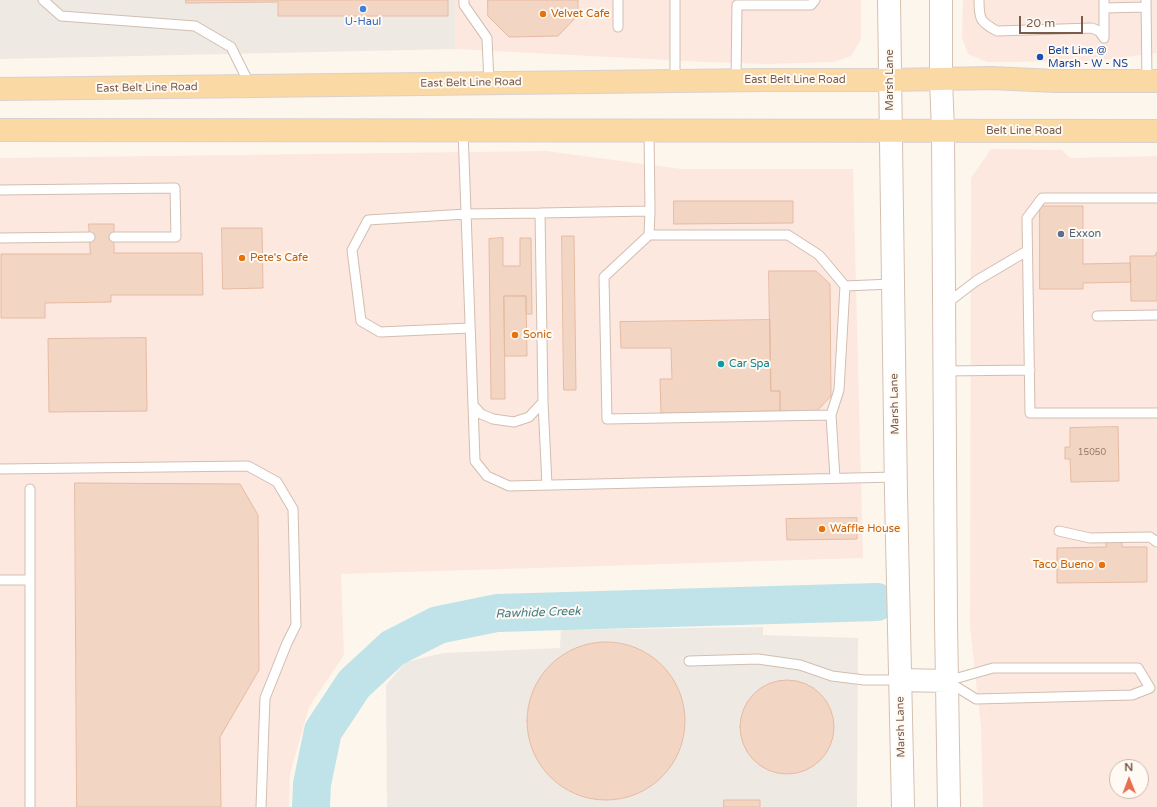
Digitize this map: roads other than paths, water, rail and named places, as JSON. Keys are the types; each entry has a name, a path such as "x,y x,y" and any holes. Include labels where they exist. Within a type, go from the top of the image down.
{"main road":[{"name":"Marsh Lane","path":"889,0 892,284 903,807"},
{"path":"941,0 941,79 944,131 944,304 949,807"},
{"path":"941,79 991,78 1056,81 1152,81"},
{"name":"East Belt Line Road","path":"0,90 736,80 941,79"},
{"path":"0,130 890,131"},
{"name":"Belt Line Road","path":"890,131 1157,131"},
{"path":"900,680 947,681"}],"lane":[{"path":"43,0 61,16 195,26 231,47 250,86"},
{"path":"464,0 464,5 487,38 489,83"},
{"path":"618,0 618,27"},
{"path":"675,0 675,81"},
{"path":"736,80 737,5 811,5 815,0"},
{"path":"979,0 979,13 984,24 997,31 1092,28 1099,31 1104,38 1104,4 1146,4 1152,81"},
{"path":"463,130 475,461 487,476 509,486 896,477"},
{"path":"649,131 649,235"},
{"path":"0,190 175,188 176,237 114,237"},
{"path":"1157,198 1042,198 1027,218 1030,413 1157,413"},
{"path":"470,328 380,332 361,321 352,250 368,220 466,214 650,211"},
{"path":"540,213 543,402 547,484"},
{"path":"831,415 607,420 604,277 649,235 788,235 819,255 845,286 839,390 831,415 835,478"},
{"path":"0,238 90,237"},
{"path":"944,304 976,281 1027,251"},
{"path":"845,286 892,284"},
{"path":"1097,316 1157,316"},
{"path":"945,371 1030,370"},
{"path":"473,405 481,414 493,419 514,422 529,416 543,402"},
{"path":"0,469 248,466 277,482 293,509 296,625 265,698 261,807"},
{"path":"30,489 30,807"},
{"path":"1059,531 1090,538 1150,537 1157,542"},
{"path":"0,580 30,580"},
{"path":"689,661 758,659 800,665 832,676 864,680 900,680"},
{"path":"993,668 1138,668 1154,690 1132,695 976,699 947,681 993,668"}],"waterway":[{"name":"Rawhide Creek","path":"311,807 312,784 323,731 354,684 393,648 438,625 497,613 877,602"}],"place":[{"name":"U-Haul","path":"363,9"},
{"name":"Velvet Cafe","path":"543,14"},
{"name":"Belt Line @ Marsh - W - NS","path":"1040,57"},
{"name":"Exxon","path":"1061,234"},
{"name":"Pete's Cafe","path":"242,258"},
{"name":"Sonic","path":"515,335"},
{"name":"Car Spa","path":"721,364"},
{"name":"Waffle House","path":"822,529"},
{"name":"Taco Bueno","path":"1102,565"}]}
